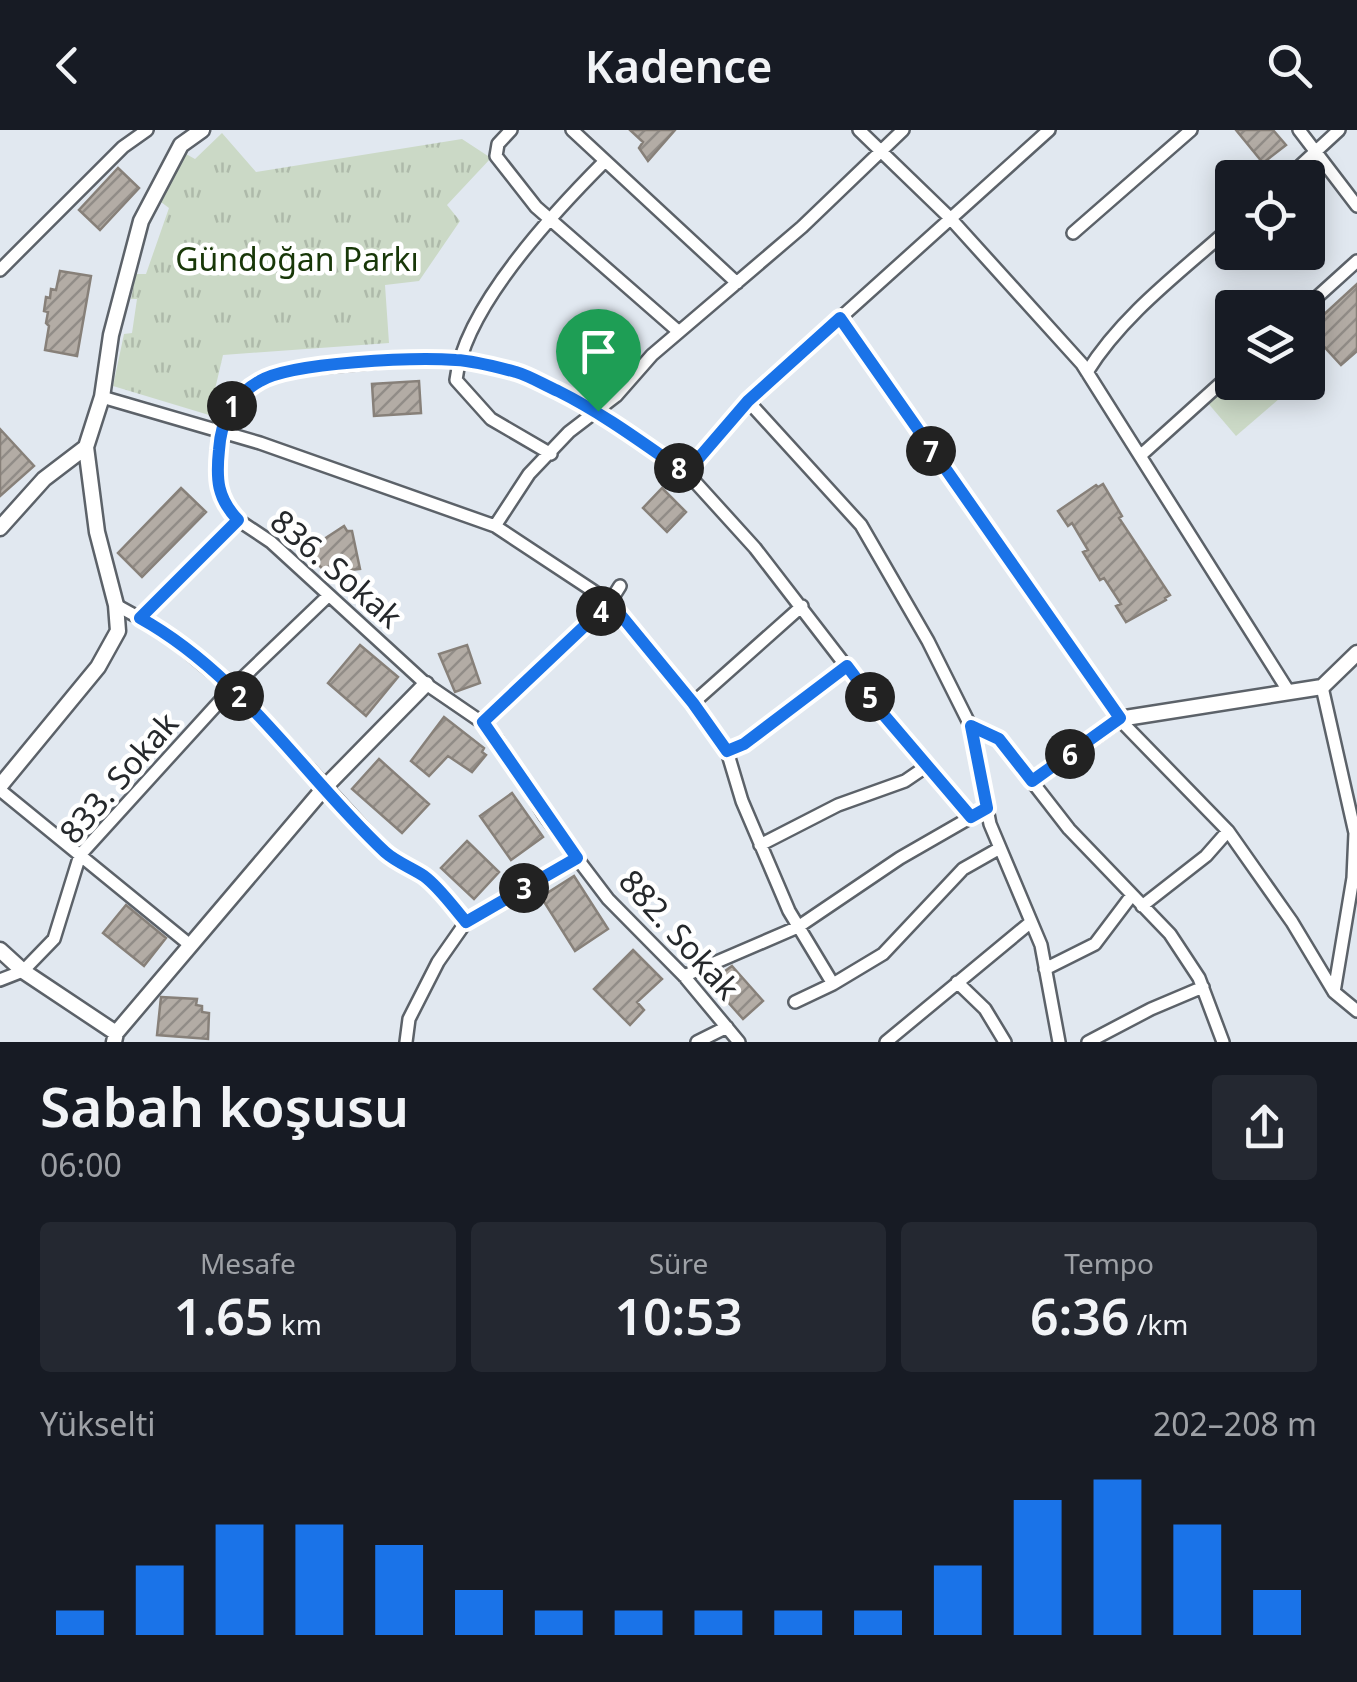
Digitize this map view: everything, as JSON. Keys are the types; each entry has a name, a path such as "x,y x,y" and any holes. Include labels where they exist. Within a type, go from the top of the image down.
{"street":[{"path":"0,270 146,130"},
{"path":"190,944 0,788 98,668 118,630 86,447 102,397 111,335 140,220 181,145 202,130"},
{"path":"511,130 498,144 496,156 549,218 679,332"},
{"path":"572,130 737,282"},
{"path":"860,130 950,218 1087,372 1288,692"},
{"path":"495,526 529,474 569,432 598,411 679,332 802,227 903,130"},
{"path":"686,473 748,401 1049,130"},
{"path":"1073,233 1191,130"},
{"path":"1299,130 1357,206"},
{"path":"1306,160 1339,130"},
{"path":"551,454 492,419 456,380 458,360 516,260 549,218 605,161"},
{"path":"1087,372 1123,324 1215,241"},
{"path":"1325,290 1357,261"},
{"path":"840,318 1120,718 1228,831 1292,922 1334,992 1357,1011"},
{"path":"220,430 240,396 271,375 381,362 458,360 521,373 598,411 686,473 755,548 971,817"},
{"path":"1140,456 1215,388"},
{"path":"102,397 220,430 495,526 610,602 727,751 760,845 798,927 834,984"},
{"path":"748,401 860,525 928,641 971,726 987,808 1041,946 1058,1042"},
{"name":"836. Sokak","path":"220,430 217,481 226,507 426,684"},
{"path":"0,528 44,479 86,447"},
{"path":"140,618 238,520"},
{"path":"483,722 610,602 620,586"},
{"name":"833. Sokak","path":"23,970 54,939 80,855 231,689 328,596"},
{"path":"116,605 163,631 231,689 274,729 388,855 428,878 466,922"},
{"path":"693,703 802,606"},
{"path":"1032,781 1120,718 1322,687 1357,654"},
{"path":"727,751 744,744 847,666"},
{"path":"0,950 115,1038 325,787 426,684"},
{"name":"882. Sokak","path":"426,684 483,722 608,899 684,976 739,1042"},
{"path":"1322,687 1355,833 1353,878 1334,992"},
{"path":"971,726 999,739 1069,829 1170,934 1203,987 1223,1042"},
{"path":"760,845 838,805 904,781 927,766"},
{"path":"684,976 798,927 900,858 987,808"},
{"path":"1142,906 1206,856 1228,831"},
{"path":"794,1002 834,984 883,954 964,869 1000,848"},
{"path":"406,1042 409,1019 438,962 466,922 577,858"},
{"path":"1045,969 1096,944 1132,895"},
{"path":"886,1042 1031,922"},
{"path":"0,980 23,970"},
{"path":"957,982 985,1008 1004,1042"},
{"path":"1088,1042 1203,987"},
{"path":"698,1042 727,1027"}],"green space":[{"name":"Gündoğan Parkı","path":"222,133 256,172 462,139 491,158 447,205 460,221 419,281 385,285 389,343 223,355 209,415 113,386 124,334 132,333 137,299 131,299 136,274 146,274 169,208 161,202 186,154 195,159"},
{"path":"1215,395 1215,400 1278,400 1236,436 1207,402"}],"building":[{"path":"630,130 675,130 648,161 639,148 643,142"},
{"path":"1236,130 1273,130 1286,145 1267,160 1261,160"},
{"path":"118,168 139,188 100,230 79,210"},
{"path":"60,271 91,276 77,356 45,350 49,326 48,312 44,311 46,297 50,298 51,289 56,290"},
{"path":"1357,284 1357,351 1341,365 1325,348 1325,313"},
{"path":"419,381 421,413 374,416 372,384"},
{"path":"0,429 34,466 0,496"},
{"path":"1103,484 1122,516 1119,518 1170,595 1126,622 1116,606 1121,604 1083,552 1088,550 1072,523 1068,526 1058,511"},
{"path":"181,488 206,512 142,577 118,553"},
{"path":"662,488 686,512 667,532 643,508"},
{"path":"344,526 352,531 360,569 350,570 337,579 311,558 313,553 309,549"},
{"path":"360,645 398,677 366,716 328,683"},
{"path":"467,645 480,683 455,692 439,654"},
{"path":"444,717 484,748 482,752 486,755 472,772 448,756 429,776 411,761"},
{"path":"379,759 429,804 402,833 352,789"},
{"path":"512,793 543,837 511,860 480,816"},
{"path":"467,841 499,872 474,899 441,868"},
{"path":"574,876 608,929 575,951 541,897"},
{"path":"126,905 166,938 144,966 103,933"},
{"path":"633,950 662,979 637,1002 644,1010 630,1025 594,989"},
{"path":"732,966 763,1001 743,1019 710,982"},
{"path":"161,997 197,999 196,1005 202,1006 202,1012 209,1013 208,1039 157,1035"}],"route":[{"path":"840,318 1120,718 1032,781 999,739 971,726 987,808 971,817 847,666 744,744 727,751 610,602 483,722 577,858 466,922 428,878 388,855 274,729 224,682 163,631 140,618 238,520 226,507 217,481 220,430 240,396 271,375 400,360 458,360 521,373 598,411 686,473 748,401 840,318"}]}
